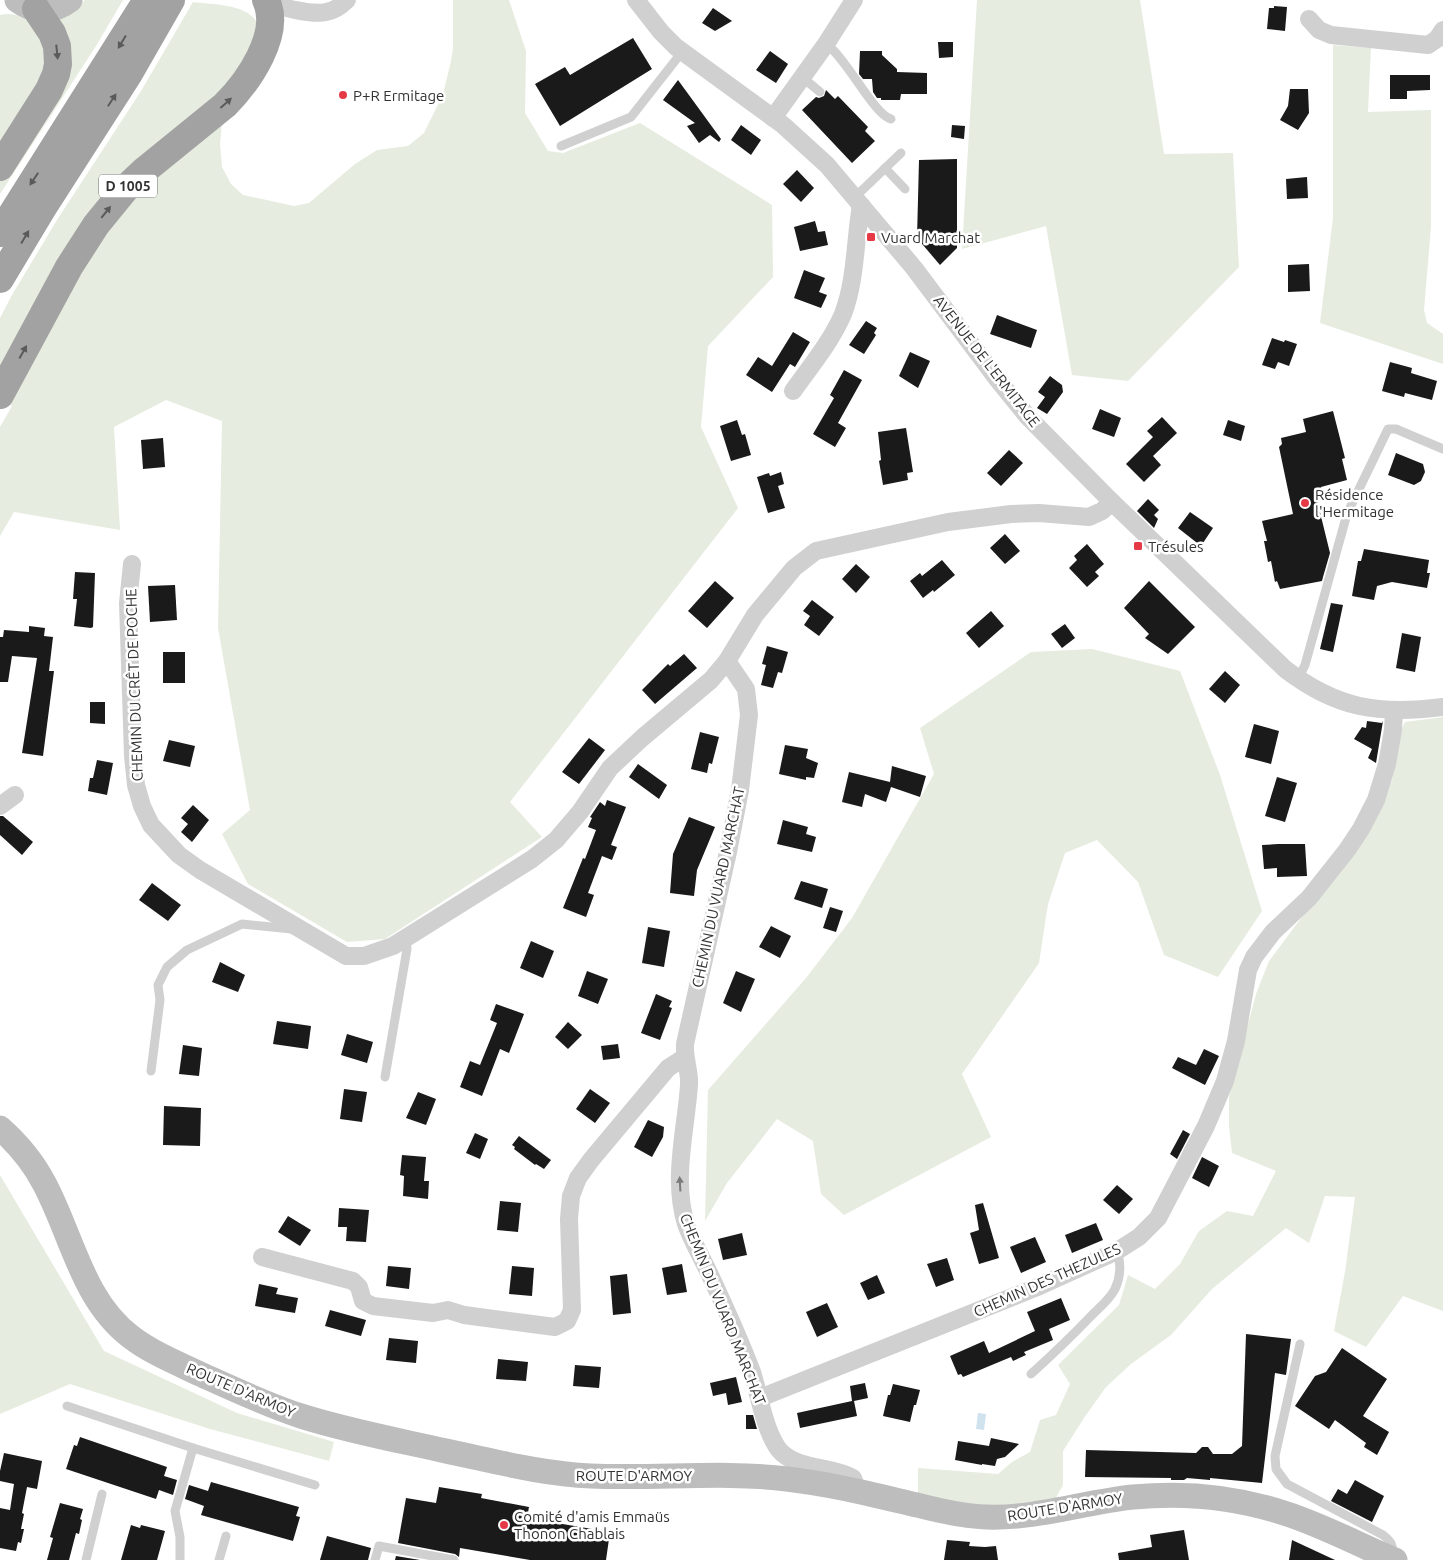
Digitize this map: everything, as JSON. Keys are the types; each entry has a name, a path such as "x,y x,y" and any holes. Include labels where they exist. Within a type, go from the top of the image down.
{"highway":[{"path":"0,233 147,0"},
{"path":"0,279 42,209 128,75 171,0"},
{"name":"D 1005","path":"0,394 69,267 96,225 145,170 225,105 250,76 270,30 270,12 266,0"},
{"path":"0,167 49,90 58,64 57,46 52,33 18,5"}],"main road":[{"path":"18,5 54,9 70,0"},
{"path":"255,0 262,0"},
{"name":"ROUTE D'ARMOY","path":"0,1128 19,1147 43,1182 92,1291 116,1324 131,1338 242,1393 320,1422 544,1472 593,1476 762,1476 807,1481 950,1513 999,1518 1132,1497 1156,1495 1209,1496 1250,1503 1289,1515 1393,1559"}],"street":[{"path":"266,0 279,6 320,13 336,9 347,0"},
{"path":"306,0 319,2 327,0"},
{"name":"AVENUE DE L'ERMITAGE","path":"636,0 661,32 682,52 773,118 816,154 858,201 942,305 1013,399 1112,502 1268,653 1298,679 1328,696 1344,702 1377,710 1394,711 1443,707"},
{"path":"773,118 826,44 854,0"},
{"path":"1309,19 1319,30 1331,36 1428,45 1438,40 1443,30"},
{"path":"793,391 826,343 842,315 849,294 858,201"},
{"path":"727,661 755,615 794,568 816,550 948,522 1011,514 1040,513 1089,517 1102,512 1112,502"},
{"name":"CHEMIN DU CRÊT DE POCHE","path":"132,564 128,603 133,756 136,785 142,806 151,825 162,839 179,855 200,870 346,956 364,956 394,946 532,859 556,840 580,812 610,768 642,738 711,680 727,661"},
{"name":"CHEMIN DU VUARD MARCHAT","path":"727,661 746,689 749,715 740,790 728,852 688,1027 684,1057 689,1082 680,1180 686,1222 751,1372 772,1438 781,1452 794,1460 849,1475 856,1482 858,1492"},
{"name":"CHEMIN DES THEZULES","path":"760,1398 1035,1288 1117,1251 1139,1237 1158,1218 1206,1126 1225,1081 1236,1041 1248,970 1254,957 1273,932 1309,898 1330,873 1361,829 1376,800 1387,764 1394,711"},
{"path":"0,806 14,795"},
{"path":"262,1258 353,1281 360,1287 363,1301 373,1306 433,1313 448,1310 464,1316 555,1327 567,1321 572,1310 569,1219 571,1196 578,1178 590,1160 668,1068 684,1057"}],"lane":[{"path":"826,44 839,55 873,102 885,116 891,119"},
{"path":"561,146 631,117 682,52"},
{"path":"802,77 820,92"},
{"path":"858,201 885,168 901,153"},
{"path":"885,168 905,189"},
{"path":"1298,679 1305,666 1348,514 1388,429 1396,429 1443,449"},
{"path":"151,1071 160,1000 158,985 167,967 187,950 242,924 304,930"},
{"path":"385,1077 407,949 406,938"},
{"path":"1031,1374 1074,1334 1108,1299 1115,1289 1120,1275 1120,1261 1117,1251"},
{"path":"1300,1344 1274,1456 1276,1469 1287,1484 1389,1539 1392,1545 1393,1559"},
{"path":"67,1406 193,1448 315,1485"},
{"path":"180,1560 180,1537 175,1512 193,1448"},
{"path":"86,1560 102,1494"},
{"path":"220,1560 226,1536"},
{"path":"376,1560 380,1546 454,1560"}],"shaded area":[{"path":"85,0 123,0 96,46 0,194 0,178 57,87 52,20 77,7"},
{"path":"453,0 509,0 526,51 525,113 548,151 563,153 640,123 772,205 773,277 708,346 701,427 738,508 510,802 542,837 385,939 347,942 248,884 222,834 250,810 218,628 222,421 166,400 114,427 120,530 14,512 0,536 0,427 12,406 7,403 80,268 125,204 222,121 220,144 222,167 231,184 243,195 294,206 309,203 355,164 377,150 408,146 424,133 443,94 451,61 453,48"},
{"path":"977,0 1140,0 1164,154 1233,153 1239,267 1128,381 1072,375 1046,226 962,249"},
{"path":"193,2 240,9 255,19 259,27 240,75 141,164 0,379 0,318 57,220 141,91"},
{"path":"6,14 28,20 37,29 49,48 37,90 29,96 0,142 0,15"},
{"path":"1333,45 1371,48 1368,112 1431,110 1431,227 1424,310 1427,323 1443,334 1443,364 1320,323 1333,218"},
{"path":"1092,649 1180,671 1220,775 1262,911 1218,977 1164,955 1138,882 1097,840 1065,853 1048,904 1039,963 962,1074 991,1137 844,1215 821,1194 813,1141 777,1119 727,1183 705,1221 708,1090 806,978 852,918 934,774 920,728 1031,652"},
{"path":"1443,717 1443,1311 1403,1296 1366,1347 1334,1331 1345,1272 1355,1197 1325,1196 1309,1243 1286,1228 1212,1289 1171,1335 1131,1364 1106,1387 1063,1451 1063,1485 1054,1501 997,1507 954,1502 918,1494 918,1468 998,1474 1012,1462 1030,1452 1040,1420 1056,1415 1070,1384 1058,1365 1119,1305 1128,1275 1155,1289 1180,1264 1199,1231 1227,1211 1253,1216 1276,1171 1232,1153 1229,1126 1229,1097 1256,994 1269,961 1373,822 1392,780 1399,735 1405,722"},
{"path":"0,1175 104,1351 237,1413 334,1442 329,1461 210,1429 70,1384 0,1414"}],"water":[{"path":"978,1413 986,1414 984,1430 976,1429"}],"building":[{"path":"1274,6 1287,7 1285,31 1267,29 1269,8 1274,8"},
{"path":"713,8 732,21 715,31 702,23"},
{"path":"633,38 652,69 560,126 535,84 565,67 570,75"},
{"path":"938,42 953,42 953,57 939,58"},
{"path":"770,51 788,64 776,83 756,70"},
{"path":"860,51 882,51 882,55 897,69 897,72 927,73 927,94 901,94 900,100 881,100 881,98 877,98 873,92 872,79 863,79 859,74"},
{"path":"1390,75 1430,75 1430,90 1407,91 1407,99 1390,99"},
{"path":"678,80 721,139 719,142 710,135 699,143 687,126 695,123 663,100"},
{"path":"1290,89 1308,89 1309,113 1298,130 1280,120 1288,106"},
{"path":"826,90 835,99 838,96 868,127 865,131 875,141 852,163 802,110 816,97 824,96"},
{"path":"741,125 761,140 751,155 731,140"},
{"path":"952,125 965,126 964,139 951,137"},
{"path":"957,159 957,248 940,265 917,238 919,160"},
{"path":"797,170 814,188 801,202 783,184"},
{"path":"1307,177 1308,198 1287,199 1286,179"},
{"path":"815,221 818,232 825,231 828,245 800,251 794,227"},
{"path":"1309,264 1310,291 1288,292 1288,265"},
{"path":"804,270 825,278 819,292 827,295 821,308 794,298"},
{"path":"997,315 1037,330 1031,348 990,334"},
{"path":"866,321 877,328 874,333 876,335 864,354 849,345"},
{"path":"793,332 810,342 795,367 790,364 772,392 746,375 758,357 772,366"},
{"path":"1272,338 1297,344 1289,366 1278,362 1275,369 1262,365"},
{"path":"910,352 930,361 918,388 899,376"},
{"path":"1390,362 1412,368 1411,373 1437,381 1432,400 1405,393 1404,397 1382,391"},
{"path":"844,370 862,380 838,423 846,428 835,447 813,434 834,398 830,395"},
{"path":"1050,376 1062,385 1063,392 1047,414 1037,408 1045,397 1038,392"},
{"path":"1100,409 1121,418 1114,437 1092,429"},
{"name":"Résidence l'Hermitage","path":"1333,411 1345,458 1342,459 1347,480 1321,487 1323,499 1317,500 1330,553 1322,581 1280,589 1277,581 1275,582 1271,561 1268,562 1264,541 1267,541 1262,521 1293,514 1279,447 1282,444 1281,438 1306,432 1303,419"},
{"path":"1162,417 1177,433 1153,456 1161,465 1144,482 1126,464 1153,437 1147,431"},
{"path":"737,420 742,435 745,434 751,455 731,461 720,426"},
{"path":"1228,420 1245,426 1241,441 1223,435"},
{"path":"906,428 913,472 907,473 908,480 883,485 879,461 881,460 878,432"},
{"path":"163,438 165,467 143,469 141,440"},
{"path":"1009,450 1023,463 1001,486 987,473"},
{"path":"1396,453 1423,464 1425,472 1421,481 1414,485 1388,475"},
{"path":"781,472 784,484 778,486 785,508 768,513 757,477 769,473 770,476"},
{"path":"1148,499 1159,510 1154,515 1158,519 1154,528 1137,511"},
{"path":"1190,512 1213,528 1201,546 1178,528"},
{"path":"1005,534 1020,551 1005,564 990,548"},
{"path":"1087,544 1104,564 1095,572 1099,576 1087,587 1069,568 1077,560 1074,556"},
{"path":"1364,549 1429,560 1427,573 1430,573 1427,588 1392,582 1377,586 1374,600 1352,596 1358,561 1361,561"},
{"path":"942,560 955,575 934,592 933,590 923,598 910,581 920,573 922,576"},
{"path":"856,564 870,577 856,593 842,579"},
{"path":"75,572 95,573 93,627 91,628 74,626 77,599 73,599"},
{"path":"715,581 734,598 707,628 688,611"},
{"path":"1149,581 1195,627 1168,654 1145,638 1149,634 1124,608"},
{"path":"175,585 177,620 150,622 148,586"},
{"path":"812,600 834,617 819,636 804,625 810,616 803,611"},
{"path":"1331,603 1343,605 1333,652 1320,649"},
{"path":"991,611 1004,626 979,648 966,633"},
{"path":"1065,624 1075,638 1062,648 1051,634"},
{"path":"29,626 45,628 44,636 53,637 49,671 54,671 43,756 22,753 37,658 12,656 8,682 0,682 0,637 3,637 4,630 29,632"},
{"path":"1402,633 1421,637 1415,672 1396,668"},
{"path":"767,646 788,652 782,673 778,672 773,688 761,685 766,665 762,664"},
{"path":"163,652 185,652 185,683 163,683"},
{"path":"684,654 697,668 655,704 642,690 668,664 670,666"},
{"path":"1225,671 1240,685 1225,703 1209,689"},
{"path":"90,702 105,702 105,724 90,723"},
{"path":"1367,721 1382,723 1383,721 1376,763 1368,758 1372,749 1354,739 1362,727 1366,728"},
{"path":"1254,724 1279,731 1271,764 1245,757"},
{"path":"700,732 719,737 712,764 709,763 707,773 691,769"},
{"path":"589,738 605,750 579,784 562,772"},
{"path":"169,740 195,746 190,767 163,761"},
{"path":"785,745 808,749 806,758 818,763 814,778 806,777 806,780 779,774"},
{"path":"97,760 113,763 107,795 88,791 90,778 93,778"},
{"path":"638,764 667,785 659,799 629,777"},
{"path":"892,766 926,776 920,797 891,787 886,802 865,794 862,807 842,802 849,772 890,782"},
{"path":"1277,777 1297,783 1285,822 1265,816"},
{"path":"607,800 626,807 611,845 617,847 612,860 602,856 588,893 594,895 586,917 563,908 596,830 588,827 592,818 590,817 600,802 605,806"},
{"path":"193,805 209,820 192,842 181,832 188,824 181,818"},
{"path":"0,816 3,816 33,842 22,855 0,835"},
{"path":"689,817 715,827 697,870 694,896 670,893 673,854"},
{"path":"783,820 808,827 806,834 816,837 812,852 777,844"},
{"path":"1305,844 1307,876 1277,877 1277,868 1264,869 1262,845"},
{"path":"801,881 828,889 822,908 794,899"},
{"path":"152,883 181,905 168,921 139,900"},
{"path":"830,907 843,911 836,932 823,928"},
{"path":"771,926 791,936 780,958 759,947"},
{"path":"648,927 670,931 664,967 642,963"},
{"path":"531,941 554,951 543,978 520,968"},
{"path":"220,962 245,975 238,992 212,982"},
{"path":"587,971 608,979 598,1004 578,996"},
{"path":"736,971 755,979 741,1012 723,1003"},
{"path":"656,994 672,1001 669,1007 672,1008 660,1040 641,1033"},
{"path":"496,1004 524,1014 509,1053 500,1049 482,1096 460,1087 470,1061 480,1065 497,1023 490,1020"},
{"path":"277,1021 311,1026 308,1049 273,1044"},
{"path":"568,1022 582,1035 568,1049 555,1037"},
{"path":"347,1034 373,1042 367,1063 341,1055"},
{"path":"618,1044 620,1058 603,1060 601,1046"},
{"path":"183,1045 202,1048 199,1076 179,1074"},
{"path":"1204,1049 1219,1056 1205,1085 1172,1068 1178,1057 1196,1065"},
{"path":"344,1089 367,1092 362,1122 340,1119"},
{"path":"590,1089 610,1103 595,1123 576,1109"},
{"path":"418,1092 436,1099 426,1125 406,1118"},
{"path":"164,1106 201,1108 200,1146 163,1145"},
{"path":"648,1120 664,1127 663,1137 652,1157 634,1147"},
{"path":"1183,1130 1190,1134 1177,1159 1170,1154"},
{"path":"475,1133 488,1139 480,1159 466,1153"},
{"path":"519,1136 551,1160 544,1169 535,1165 514,1149 515,1147 512,1145"},
{"path":"402,1155 426,1157 424,1181 429,1181 428,1199 403,1196 404,1176 400,1175"},
{"path":"1202,1157 1219,1166 1209,1187 1192,1178"},
{"path":"1117,1185 1133,1199 1119,1214 1103,1200"},
{"path":"500,1201 521,1203 518,1232 497,1230"},
{"path":"983,1203 999,1258 979,1264 970,1233 979,1230 975,1205"},
{"path":"339,1208 369,1210 366,1242 346,1241 347,1227 338,1227"},
{"path":"288,1216 311,1230 300,1246 278,1232"},
{"path":"1096,1223 1103,1240 1072,1253 1065,1235"},
{"path":"742,1233 747,1255 723,1260 718,1239"},
{"path":"1035,1237 1046,1262 1021,1273 1010,1247"},
{"path":"947,1258 954,1280 936,1287 927,1264"},
{"path":"682,1264 687,1292 667,1295 662,1268"},
{"path":"388,1266 411,1268 409,1289 386,1286"},
{"path":"512,1266 534,1268 532,1296 509,1294"},
{"path":"627,1274 631,1313 613,1315 610,1276"},
{"path":"877,1275 885,1293 868,1300 860,1283"},
{"path":"259,1284 278,1288 276,1294 298,1298 295,1313 255,1306"},
{"path":"1061,1298 1070,1320 1049,1329 1053,1340 1024,1352 1026,1355 1013,1361 1011,1357 963,1377 961,1374 958,1375 950,1356 984,1341 989,1353 1035,1331 1027,1312"},
{"path":"827,1303 838,1327 817,1337 806,1312"},
{"path":"330,1310 366,1320 361,1336 325,1326"},
{"path":"1246,1334 1291,1339 1286,1375 1275,1373 1262,1483 1210,1478 1210,1480 1187,1478 1184,1480 1171,1480 1171,1478 1085,1477 1086,1450 1196,1453 1202,1447 1208,1447 1213,1454 1232,1454 1242,1446"},
{"path":"389,1338 418,1341 416,1363 386,1360"},
{"path":"1342,1348 1387,1379 1363,1416 1389,1432 1377,1455 1364,1447 1366,1443 1335,1420 1329,1429 1295,1406 1315,1376 1326,1372"},
{"path":"498,1359 528,1362 526,1381 496,1379"},
{"path":"575,1365 601,1367 599,1388 573,1386"},
{"path":"736,1377 742,1402 728,1405 726,1393 713,1396 710,1383"},
{"path":"865,1383 868,1398 854,1401 857,1416 800,1428 797,1413 852,1401 850,1386"},
{"path":"893,1384 920,1390 910,1422 883,1416"},
{"path":"746,1415 753,1415 757,1429 746,1429"},
{"path":"80,1437 167,1467 164,1476 177,1480 173,1495 159,1490 156,1499 66,1469 74,1445 77,1446"},
{"path":"991,1438 1019,1444 1005,1457 997,1459 995,1466 955,1460 958,1441 989,1446"},
{"path":"4,1453 42,1461 37,1489 27,1487 22,1513 24,1514 21,1529 24,1529 21,1543 18,1542 16,1551 0,1548 0,1508 10,1510 14,1484 0,1481"},
{"path":"1355,1480 1384,1496 1372,1522 1331,1501 1338,1489 1347,1494"},
{"path":"211,1482 299,1507 296,1516 300,1517 293,1541 201,1515 204,1506 185,1499 189,1485 208,1491"},
{"name":"Comité d'amis Emmaüs Thonon Chablais","path":"439,1487 482,1494 481,1498 529,1507 527,1518 610,1532 606,1560 530,1560 460,1548 459,1557 455,1554 398,1543 406,1498 436,1503"},
{"path":"60,1503 83,1509 79,1534 76,1533 69,1560 47,1560 53,1538 50,1537"},
{"path":"131,1525 140,1528 141,1525 165,1531 157,1560 121,1560"},
{"path":"1184,1530 1189,1560 1119,1560 1118,1553 1152,1547 1150,1535"},
{"path":"327,1536 371,1548 368,1560 320,1560"},
{"path":"947,1540 970,1542 969,1546 996,1546 998,1560 944,1560"},
{"path":"1292,1540 1335,1560 1289,1560"},
{"path":"396,1556 420,1560 395,1560"}],"place":[{"name":"P+R Ermitage","path":"343,95"},
{"name":"Vuard Marchat","path":"871,237"},
{"name":"Résidence l'Hermitage","path":"1305,503"},
{"name":"Trésules","path":"1138,546"},
{"name":"Comité d'amis Emmaüs Thonon Chablais","path":"504,1525"}]}
